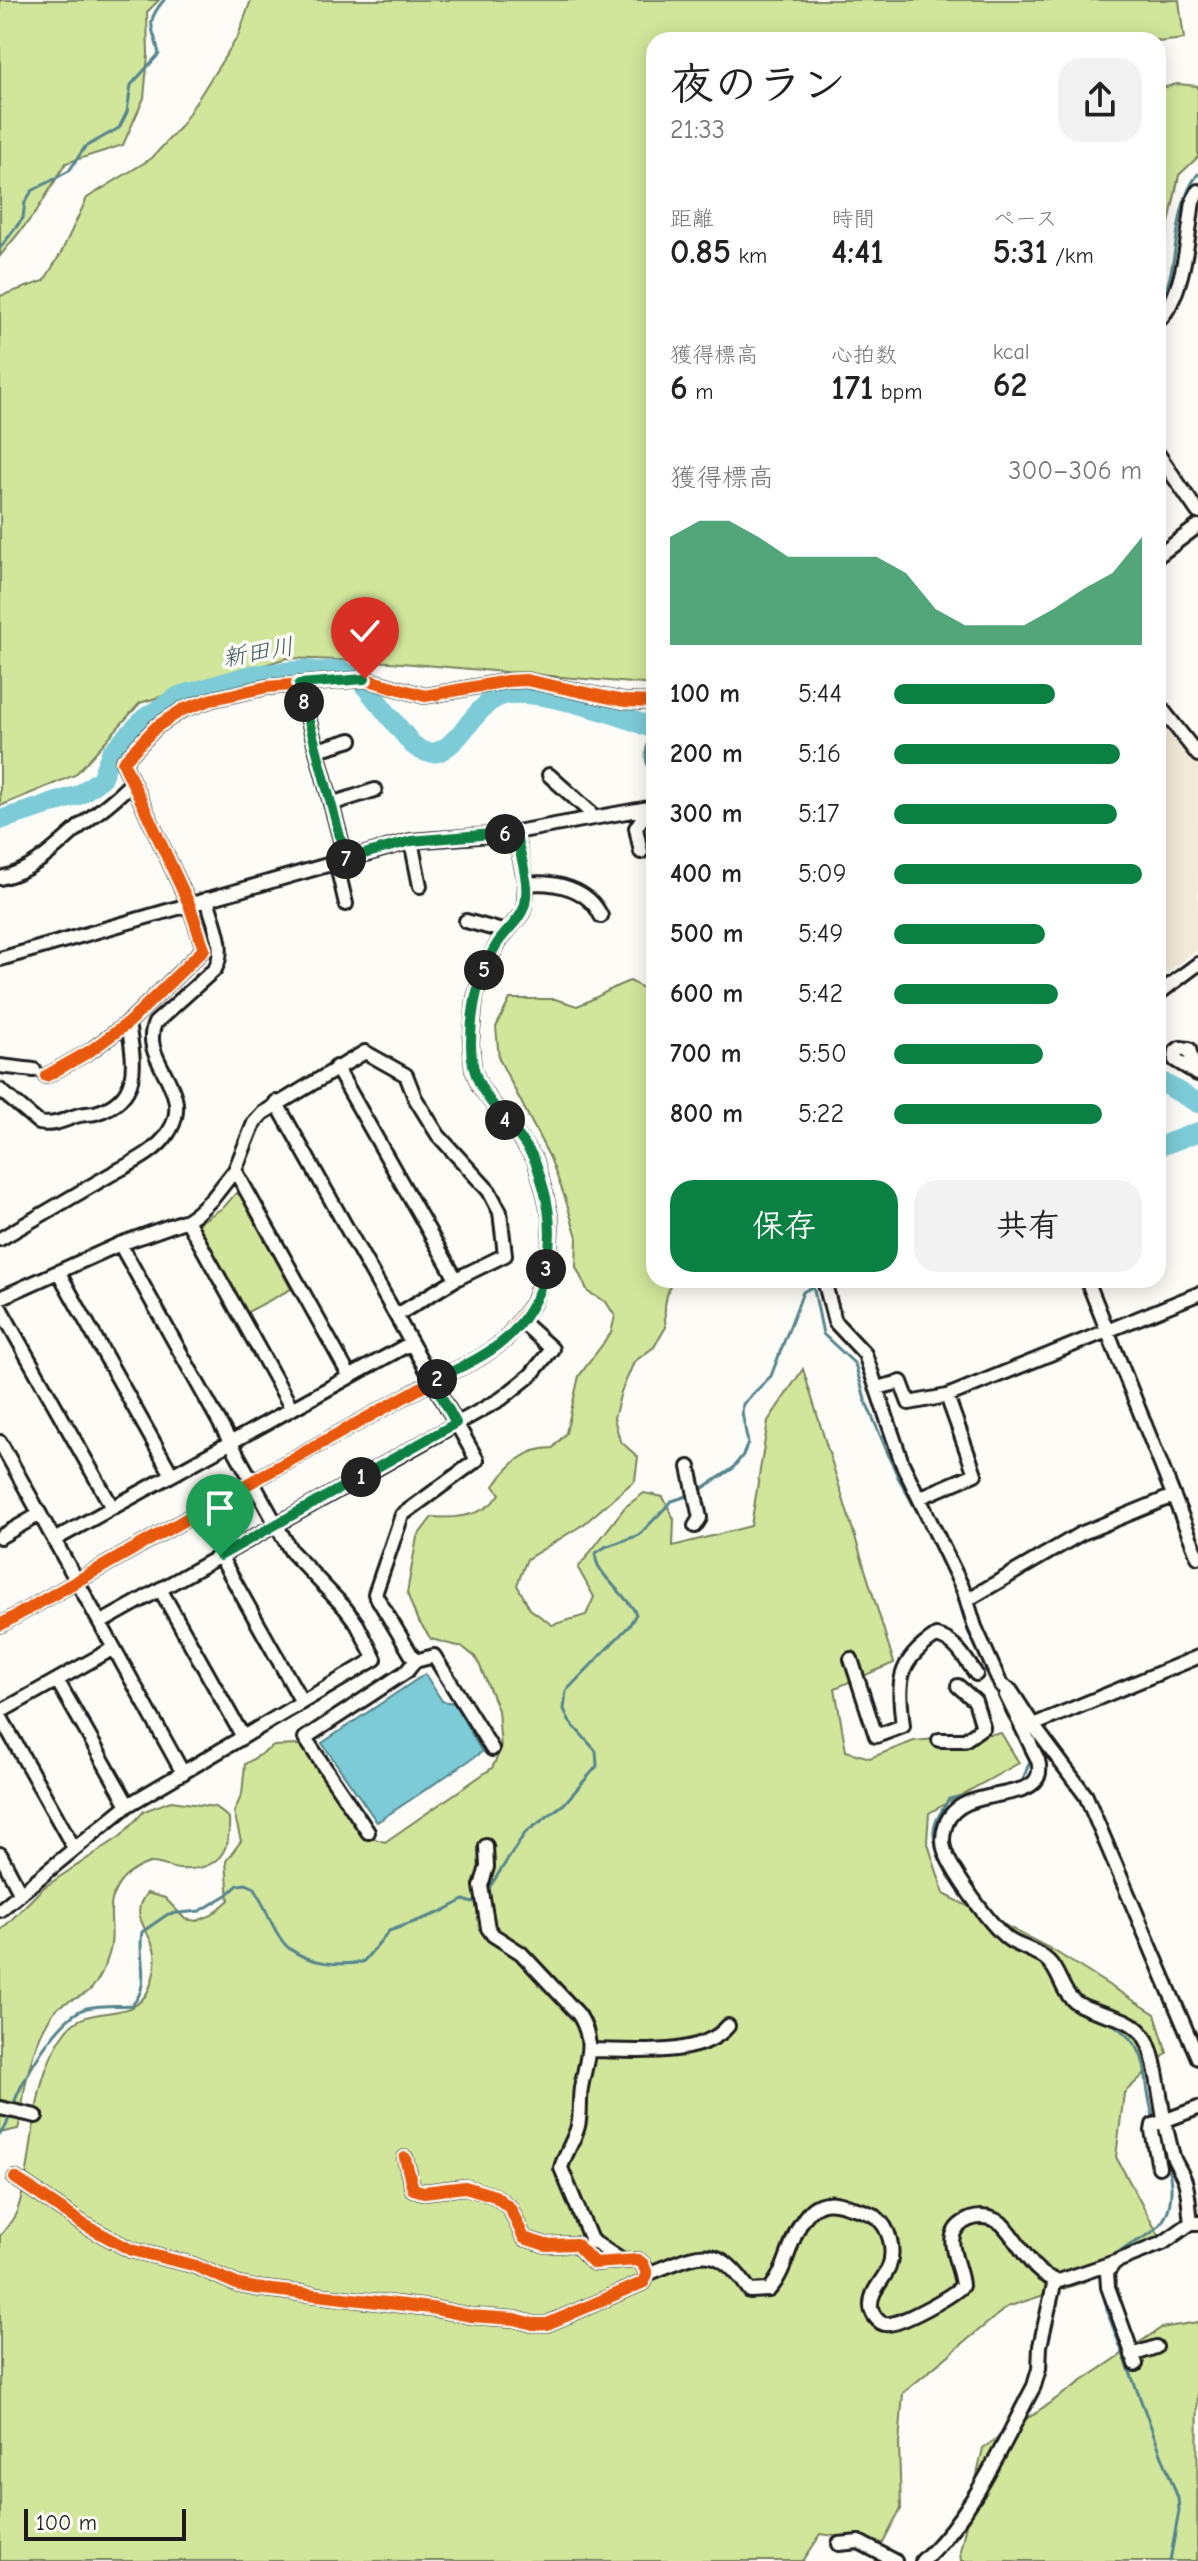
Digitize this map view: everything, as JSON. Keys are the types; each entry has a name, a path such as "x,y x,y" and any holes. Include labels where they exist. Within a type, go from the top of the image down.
{"street":[{"path":"1166,312 1177,291 1193,201 1198,191"},
{"path":"1166,466 1198,512"},
{"path":"1166,550 1198,526"},
{"path":"46,1076 90,1051 128,1023 204,949 189,904 123,762 142,740 175,714 213,699 267,687 359,680 425,696 526,680 624,701 646,702"},
{"path":"299,684 331,804 346,904"},
{"path":"1166,714 1198,755"},
{"path":"317,750 351,740"},
{"path":"549,775 589,811 592,818"},
{"path":"0,878 19,874 50,854 81,826 116,801 132,782"},
{"path":"331,804 375,790"},
{"path":"0,959 411,841 515,832 646,809"},
{"path":"641,852 636,828 646,815"},
{"path":"0,1625 253,1481 480,1358 504,1341 533,1303 549,1258 551,1221 535,1159 475,1078 471,1043 475,998 481,977 490,956 522,913 526,884 515,832"},
{"path":"411,841 420,886"},
{"path":"526,884 566,887 590,898 601,916"},
{"path":"0,1239 132,1162 162,1142 168,1134 176,1119 176,1102 151,1042 151,1032 155,1023 215,969 221,959 220,944 207,899"},
{"path":"466,921 506,932"},
{"path":"1166,988 1198,964"},
{"path":"0,1090 45,1125 110,1106 127,1091 133,1079 134,1058 128,1023"},
{"path":"0,1298 120,1244 187,1220 213,1198 235,1170 254,1123 276,1102 365,1052 406,1075 415,1098 438,1135 489,1191 500,1212 505,1255 456,1279 397,1315"},
{"path":"0,1066 34,1070"},
{"path":"336,1067 456,1279"},
{"path":"276,1102 477,1460 402,1515 375,1594 415,1661"},
{"path":"235,1170 350,1377"},
{"path":"187,1220 292,1409"},
{"path":"0,1910 128,1805 375,1659 357,1624 291,1551 120,1244"},
{"path":"59,1273 172,1475"},
{"path":"647,2274 698,2255 712,2255 724,2260 750,2291 769,2290 801,2222 815,2207 827,2202 840,2203 876,2217 888,2233 891,2252 889,2267 873,2295 871,2306 876,2318 886,2324 911,2316 962,2286 951,2247 952,2237 955,2229 971,2218 993,2218 1001,2223 1038,2271 1059,2281 1163,2243 1194,2223 1184,2178 1164,2121 1152,2053 1143,2033 1120,2018 1072,2000 1047,1960 1011,1941 997,1928 959,1877 947,1855 943,1836 957,1806 968,1800 1029,1787 1040,1769 992,1665 967,1600 902,1463 865,1354 835,1322 827,1288"},
{"path":"1090,1288 1198,1557"},
{"path":"877,1388 901,1382 909,1403 947,1396 1198,1294"},
{"path":"0,1308 112,1507"},
{"path":"100,1623 501,1399 531,1375 552,1349 521,1321"},
{"path":"54,1540 411,1343"},
{"path":"919,1498 975,1474 947,1396"},
{"path":"0,1442 183,1773"},
{"path":"689,1467 700,1518 695,1526"},
{"path":"967,1600 1080,1534 1173,1496"},
{"path":"0,1537 40,1514"},
{"path":"220,1556 302,1702"},
{"path":"160,1589 243,1737"},
{"path":"851,1659 876,1736 903,1726 900,1694 904,1665 936,1636 959,1650 976,1674"},
{"path":"74,1848 0,1714 114,1648"},
{"path":"368,1832 305,1738 407,1671 415,1661 434,1656 492,1749"},
{"path":"1033,1725 1198,1657"},
{"path":"939,1740 965,1740 983,1727 975,1701 957,1688 992,1665"},
{"path":"57,1680 128,1805"},
{"path":"1001,1685 1011,1691 1086,1796 1192,2028 1198,2058"},
{"path":"486,1846 487,1867 481,1886 488,1928 493,1935 521,1953 579,2015 589,2040 578,2126 561,2168 591,2240 621,2260"},
{"path":"0,1854 20,1892"},
{"path":"589,2050 682,2048 712,2041 728,2026"},
{"path":"0,2108 36,2116"},
{"path":"1159,2167 1152,2127 1198,2108"},
{"path":"15,2178 83,2224 131,2250 193,2265 239,2285 255,2288 547,2324 644,2282 647,2274 638,2260 594,2263 576,2244 546,2245 524,2238 510,2208 495,2196 465,2187 424,2192 413,2189 405,2158"},
{"path":"1115,2262 1107,2272 1108,2287 1134,2360 1156,2347"},
{"path":"922,2561 946,2536 971,2501 1034,2386 1055,2280"},
{"path":"839,2544 859,2542 895,2561"}],"shaded area":[{"path":"1166,721 1198,763 1198,949 1166,974"}],"green space":[{"path":"0,0 159,0 147,12 148,55 144,98 123,145 66,163 36,212 0,256"},
{"path":"251,0 1179,0 1184,39 1166,41 1166,32 646,32 646,684 390,662 287,658 140,703 75,775 0,806 0,296 44,281 87,198 152,158 180,127 238,36"},
{"path":"1177,84 1198,86 1198,157 1179,175 1166,238 1166,87"},
{"path":"630,981 646,990 646,1288 669,1288 665,1303 666,1327 654,1347 634,1362 614,1418 620,1441 638,1457 635,1480 584,1524 527,1559 517,1585 530,1609 552,1625 586,1615 594,1597 578,1568 625,1507 644,1493 663,1497 674,1519 673,1546 751,1526 768,1421 803,1369 894,1663 835,1688 846,1751 870,1758 914,1741 1001,1733 1019,1763 929,1813 927,1841 944,1894 1051,1949 1155,2014 1167,2053 1124,2093 1116,2157 1163,2243 1081,2283 1007,2307 903,2393 899,2444 901,2509 883,2543 821,2534 803,2561 0,2561 0,2236 17,2211 24,2188 39,2094 54,2050 76,2022 133,2007 149,1989 155,1957 140,1916 141,1901 147,1893 165,1898 185,1919 197,1921 212,1915 229,1900 226,1861 241,1841 234,1812 242,1794 245,1764 274,1746 299,1745 321,1764 364,1836 385,1842 492,1768 501,1749 498,1710 475,1657 464,1648 431,1639 417,1619 407,1593 417,1537 432,1517 461,1516 487,1507 500,1494 494,1486 512,1464 526,1454 553,1448 566,1433 579,1376 611,1333 615,1316 606,1302 588,1292 576,1267 577,1237 565,1198 550,1158 499,1059 496,1027 510,999 555,999 577,1006"},
{"path":"236,1193 244,1198 291,1289 246,1313 197,1224 224,1207"},
{"path":"171,1801 215,1807 229,1818 224,1850 204,1867 180,1869 150,1863 124,1878 113,1897 111,1944 101,1974 89,1991 53,2013 32,2058 18,2129 0,2133 0,1931 43,1888 121,1836 144,1811"},
{"path":"1198,2322 1197,2561 961,2561 960,2551 983,2448 1161,2328"}],"water":[{"path":"425,1674 442,1701 454,1703 482,1752 377,1822 322,1743"}],"waterway":[{"path":"0,248 23,218 25,202 32,191 69,171 85,147 119,128 127,112 131,85 159,54 152,21 164,0"},
{"path":"1166,289 1183,204 1198,174"},
{"name":"新田川","path":"0,820 79,795 101,779 111,753 145,718 179,696 251,675 306,670 336,670 356,675 412,744 425,752 437,752 447,747 487,704 498,697 512,694 576,703 646,726"},
{"name":"新田川","path":"1166,1085 1198,1103"},
{"path":"1166,1144 1198,1132"},
{"path":"697,1492 732,1469 743,1455 748,1443 743,1404 771,1376 803,1292 810,1288"},
{"path":"814,1288 823,1334 855,1364 866,1402 898,1477 933,1540"},
{"path":"487,1891 525,1833 564,1804 597,1766 596,1751 569,1721 564,1709 566,1691 629,1626 636,1614 599,1568 596,1553 639,1535 672,1501 690,1495"},
{"path":"939,1850 934,1830 949,1799 1022,1782 1030,1761 968,1631 952,1579"},
{"path":"13,2106 33,2065 65,2022 87,2008 132,2005 143,1980 142,1932 168,1914 200,1911 238,1885 246,1884 255,1888 275,1930 290,1949 316,1961 344,1964 363,1962 389,1931 439,1913 464,1900 473,1903 478,1898"},
{"path":"1107,2020 1123,2031 1140,2053 1154,2119"},
{"path":"0,2134 11,2113"},
{"path":"1110,2259 1148,2235 1167,2214 1171,2186 1158,2130"},
{"path":"1103,2292 1108,2314 1178,2498 1179,2511 1170,2561"}],"cycle path":[{"path":"46,1076 90,1051 128,1023 204,949 189,904 123,762 156,727 182,710 213,699 267,687 365,679 425,696 526,680 624,701 646,702"},
{"path":"0,1625 253,1481 480,1358 504,1341 533,1303 549,1258 551,1221 545,1194 535,1159 480,1087 473,1069 471,1043 475,998 481,977 499,941 522,913 525,902 526,884 515,832"},
{"path":"15,2178 83,2224 131,2250 193,2265 239,2285 255,2288 547,2324 644,2282 647,2274 638,2260 594,2263 576,2244 546,2245 524,2238 510,2208 495,2196 465,2187 424,2192 413,2189 405,2158"}],"route":[{"path":"220,1556 456,1423 433,1381 480,1358 504,1341 533,1303 549,1258 551,1221 535,1159 493,1106 475,1078 473,1069 471,1043 475,998 481,977 499,941 522,913 525,902 526,884 515,832 411,841 346,859 299,684 365,679"}]}
